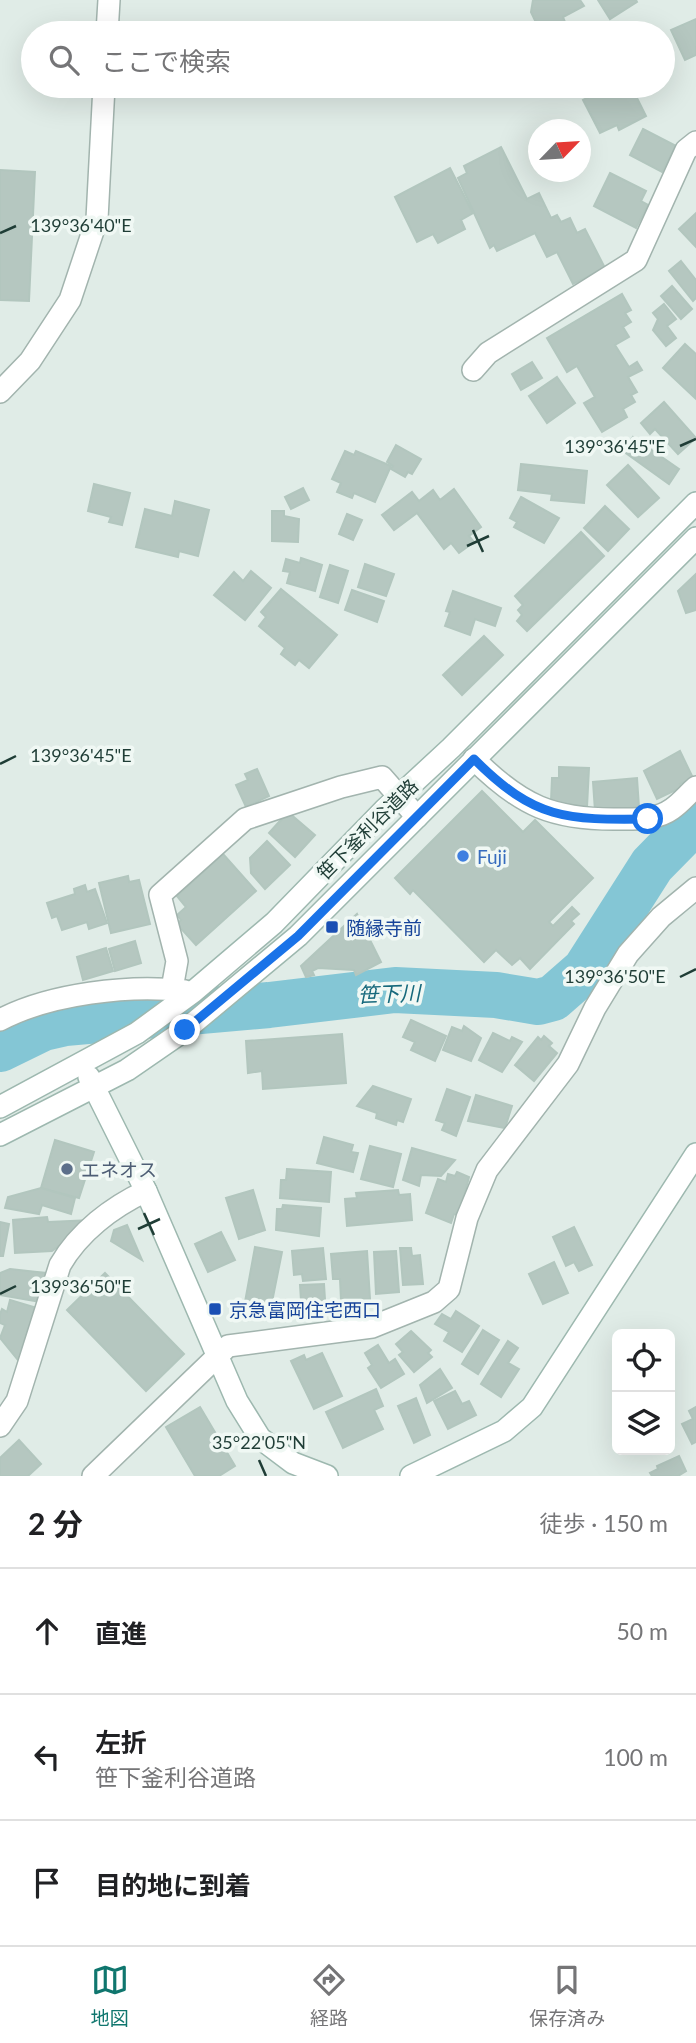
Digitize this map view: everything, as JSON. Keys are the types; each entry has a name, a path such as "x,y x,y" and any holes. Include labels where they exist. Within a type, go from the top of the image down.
{"street":[{"path":"109,21 112,1"},
{"path":"0,392 30,361 70,300 97,219 103,98"},
{"path":"473,370 488,353 636,260 686,150 696,142"},
{"name":"笹下釜利谷道路","path":"0,1107 137,1033 182,990 274,923 398,796 451,748 696,503"},
{"name":"笹下釜利谷道路","path":"0,1135 95,1088 185,1030 298,936 696,538"},
{"path":"474,759 489,774 541,811 580,820 648,819 671,811 696,787"},
{"path":"0,1020 39,1003 67,997 182,990 160,895 228,831 245,819 341,787 382,777 416,817"},
{"path":"93,1476 228,1346 372,1327 435,1302 449,1289 467,1218 487,1170 568,1064 595,1008 628,954 661,917 696,888"},
{"path":"83,1064 146,1191 237,1401 260,1438 293,1463 327,1476"},
{"path":"411,1476 504,1431 532,1407 696,1154"},
{"path":"0,1426 17,1401 60,1265 71,1247 113,1207 146,1191"}],"building":[{"path":"533,0 580,0 584,6 563,17 565,21 535,21 531,12"},
{"path":"598,0 636,0 637,2 610,19"},
{"path":"696,19 696,55 685,60 675,39 675,28"},
{"path":"637,98 646,116 619,130 617,125 600,133 583,100"},
{"path":"643,129 676,146 662,172 630,155"},
{"path":"501,147 527,199 539,193 551,218 557,215 561,222 570,218 577,233 585,229 605,268 573,284 557,252 547,257 535,233 497,251 494,245 490,248 458,178 467,173 464,166"},
{"path":"450,168 473,213 461,220 465,229 438,243 433,234 417,242 395,197"},
{"path":"0,170 35,172 29,301 0,300"},
{"path":"610,173 646,191 641,201 648,205 636,228 594,206"},
{"path":"696,213 696,247 679,229"},
{"path":"681,261 696,280 696,298 693,301 669,271"},
{"path":"672,286 692,309 681,319 661,296"},
{"path":"622,294 631,310 625,313 631,322 623,327 629,337 615,345 629,367 637,362 642,370 628,377 637,392 631,395 635,402 623,409 627,417 602,432 584,403 595,397 577,366 567,372 547,338"},
{"path":"664,304 676,319 667,326 676,338 666,346 653,330 658,319 653,313"},
{"path":"685,344 696,354 695,398 663,368"},
{"path":"532,362 542,378 521,390 512,374"},
{"path":"557,377 575,403 547,423 529,396"},
{"path":"664,402 696,438 678,454 655,429 650,434 641,423"},
{"path":"633,437 679,469 669,484 623,451"},
{"path":"396,445 421,459 412,474 408,472 405,477 391,469 393,466 387,462"},
{"path":"345,451 354,455 356,451 391,466 375,502 354,493 352,498 337,492 341,483 332,479"},
{"path":"521,464 587,471 584,503 551,500 552,494 518,490"},
{"path":"628,465 659,498 638,517 607,485"},
{"path":"94,484 130,493 122,525 109,522 111,517 88,511"},
{"path":"303,488 309,500 291,509 285,497"},
{"path":"454,489 481,527 469,536 474,542 459,553 451,543 444,549 417,513 394,530 382,515 412,492 419,501 433,490 440,500"},
{"path":"521,497 559,518 544,543 514,527 517,522 510,518"},
{"path":"175,501 209,510 198,556 179,551 178,557 136,547 145,509 172,516"},
{"path":"605,506 629,529 608,551 584,528"},
{"path":"272,511 284,511 284,516 299,519 298,542 272,541"},
{"path":"347,514 362,520 353,540 339,534"},
{"path":"581,532 604,556 527,631 517,621 522,615 518,610 523,605 515,596"},
{"path":"301,558 322,565 315,591 287,583 290,572 283,571 286,559 300,563"},
{"path":"365,564 394,574 386,596 358,587"},
{"path":"330,565 348,571 338,603 320,597"},
{"path":"251,571 271,588 245,620 214,595 234,572 243,581"},
{"path":"696,574 696,610 686,613 678,591"},
{"path":"281,589 337,635 309,668 299,660 295,665 281,654 285,648 259,626 266,617 261,612"},
{"path":"352,590 384,601 377,622 345,610"},
{"path":"453,591 501,608 495,626 475,619 470,635 445,626 450,612 446,611"},
{"path":"484,636 503,655 462,695 443,675"},
{"path":"680,751 693,778 680,784 682,787 657,799 644,771"},
{"path":"559,767 589,768 587,807 555,806 555,801 551,801 552,778 559,778"},
{"path":"257,769 269,796 246,807 236,785 248,780 245,774"},
{"path":"637,778 639,807 595,811 593,782"},
{"path":"482,791 523,832 535,820 593,878 549,922 553,926 572,907 579,914 571,921 574,924 530,969 520,958 512,965 496,950 484,962 413,890 410,894 395,878"},
{"path":"288,812 315,835 295,857 269,833"},
{"path":"267,841 290,865 265,889 251,873 250,858"},
{"path":"223,854 256,891 196,945 177,924 181,920 177,915 186,907 177,896"},
{"path":"128,876 129,882 139,880 150,924 111,933 99,883"},
{"path":"85,885 87,892 95,889 107,923 89,929 87,922 62,930 57,916 52,918 47,903 75,894 74,889"},
{"path":"357,914 381,962 356,975 354,970 318,968 312,971 314,975 306,977 301,966"},
{"path":"135,941 141,963 115,971 109,949"},
{"path":"106,948 113,971 83,980 77,957"},
{"path":"411,1020 446,1036 435,1061 411,1050 415,1042 403,1037"},
{"path":"464,1026 481,1038 471,1061 443,1050 452,1027 462,1031"},
{"path":"493,1033 510,1041 512,1037 522,1042 502,1072 479,1060"},
{"path":"342,1034 346,1083 263,1089 262,1071 248,1073 246,1041"},
{"path":"544,1036 552,1043 549,1046 557,1053 534,1081 515,1065 538,1037 541,1040"},
{"path":"373,1086 411,1099 403,1122 397,1120 396,1125 376,1118 377,1113 357,1106"},
{"path":"447,1089 470,1097 456,1136 442,1130 445,1123 436,1120"},
{"path":"476,1095 512,1106 505,1128 468,1121"},
{"path":"324,1137 353,1145 351,1152 358,1153 353,1172 317,1163"},
{"path":"55,1140 94,1152 79,1198 41,1188"},
{"path":"370,1146 401,1154 393,1187 361,1179"},
{"path":"412,1148 455,1160 441,1176 421,1175 419,1186 403,1180"},
{"path":"287,1169 331,1172 329,1202 280,1198 281,1180 286,1180"},
{"path":"457,1172 469,1177 459,1215 454,1214 451,1223 426,1213 438,1179 446,1182 448,1174 455,1176"},
{"path":"41,1188 75,1198 71,1214 42,1205 39,1214 5,1208 8,1197"},
{"path":"253,1190 265,1230 239,1239 226,1198"},
{"path":"398,1190 399,1195 410,1194 412,1220 347,1226 345,1199 357,1198 356,1193"},
{"path":"283,1205 321,1208 319,1236 276,1230 277,1209 282,1209"},
{"path":"47,1217 48,1222 95,1220 52,1251 15,1253 13,1220"},
{"path":"0,1222 9,1224 3,1256 0,1256"},
{"path":"127,1225 142,1260 111,1241 114,1230"},
{"path":"574,1227 592,1265 579,1271 574,1262 566,1266 553,1237"},
{"path":"221,1232 235,1260 208,1272 195,1244"},
{"path":"255,1247 282,1252 271,1307 245,1302"},
{"path":"323,1248 326,1279 303,1281 302,1274 294,1275 292,1251"},
{"path":"400,1248 411,1248 412,1256 420,1255 423,1284 403,1285"},
{"path":"367,1251 370,1299 341,1300 340,1279 333,1279 331,1254"},
{"path":"396,1251 399,1292 376,1294 374,1252"},
{"path":"554,1262 568,1293 543,1304 529,1274"},
{"path":"10,1269 46,1273 41,1302 0,1295 0,1273"},
{"path":"105,1273 184,1354 146,1391 67,1310"},
{"path":"324,1284 326,1315 302,1316 300,1285"},
{"path":"10,1300 40,1309 22,1365 0,1338 5,1325 0,1323 0,1314 2,1309 7,1312"},
{"path":"456,1311 479,1326 462,1352 444,1341 449,1332 435,1324 442,1314 451,1319"},
{"path":"483,1330 499,1340 478,1374 462,1364"},
{"path":"411,1331 431,1350 428,1353 432,1357 414,1372 399,1355 403,1352 396,1344"},
{"path":"508,1341 518,1348 508,1363 519,1369 501,1397 481,1384"},
{"path":"378,1345 389,1363 395,1359 404,1374 381,1388 368,1368 372,1365 365,1353"},
{"path":"322,1353 342,1396 314,1409 291,1361 304,1355 306,1360"},
{"path":"440,1369 452,1388 427,1403 420,1385"},
{"path":"376,1389 383,1406 374,1410 383,1429 343,1448 326,1412"},
{"path":"455,1391 462,1404 469,1401 476,1415 448,1429 434,1401"},
{"path":"416,1398 430,1435 414,1443 398,1406"},
{"path":"200,1407 235,1466 219,1476 195,1476 166,1427"},
{"path":"696,1407 696,1442 692,1444 682,1424 693,1419 689,1411"},
{"path":"19,1440 41,1464 28,1476 0,1476 0,1458"},
{"path":"679,1456 686,1471 678,1476 652,1476 650,1473 658,1469 657,1466"}],"waterway":[{"name":"笹下川","path":"0,1049 43,1028 65,1023 269,1005 395,990 496,995 538,1002 553,998 585,970 652,865 696,820"}],"place":[{"name":"Fuji","path":"463,856"},
{"name":"随縁寺前","path":"332,927"},
{"name":"エネオス","path":"67,1169"},
{"name":"京急富岡住宅西口","path":"215,1309"}],"route":[{"path":"185,1030 298,936 474,759 489,774 541,811 580,820 648,819"}]}
